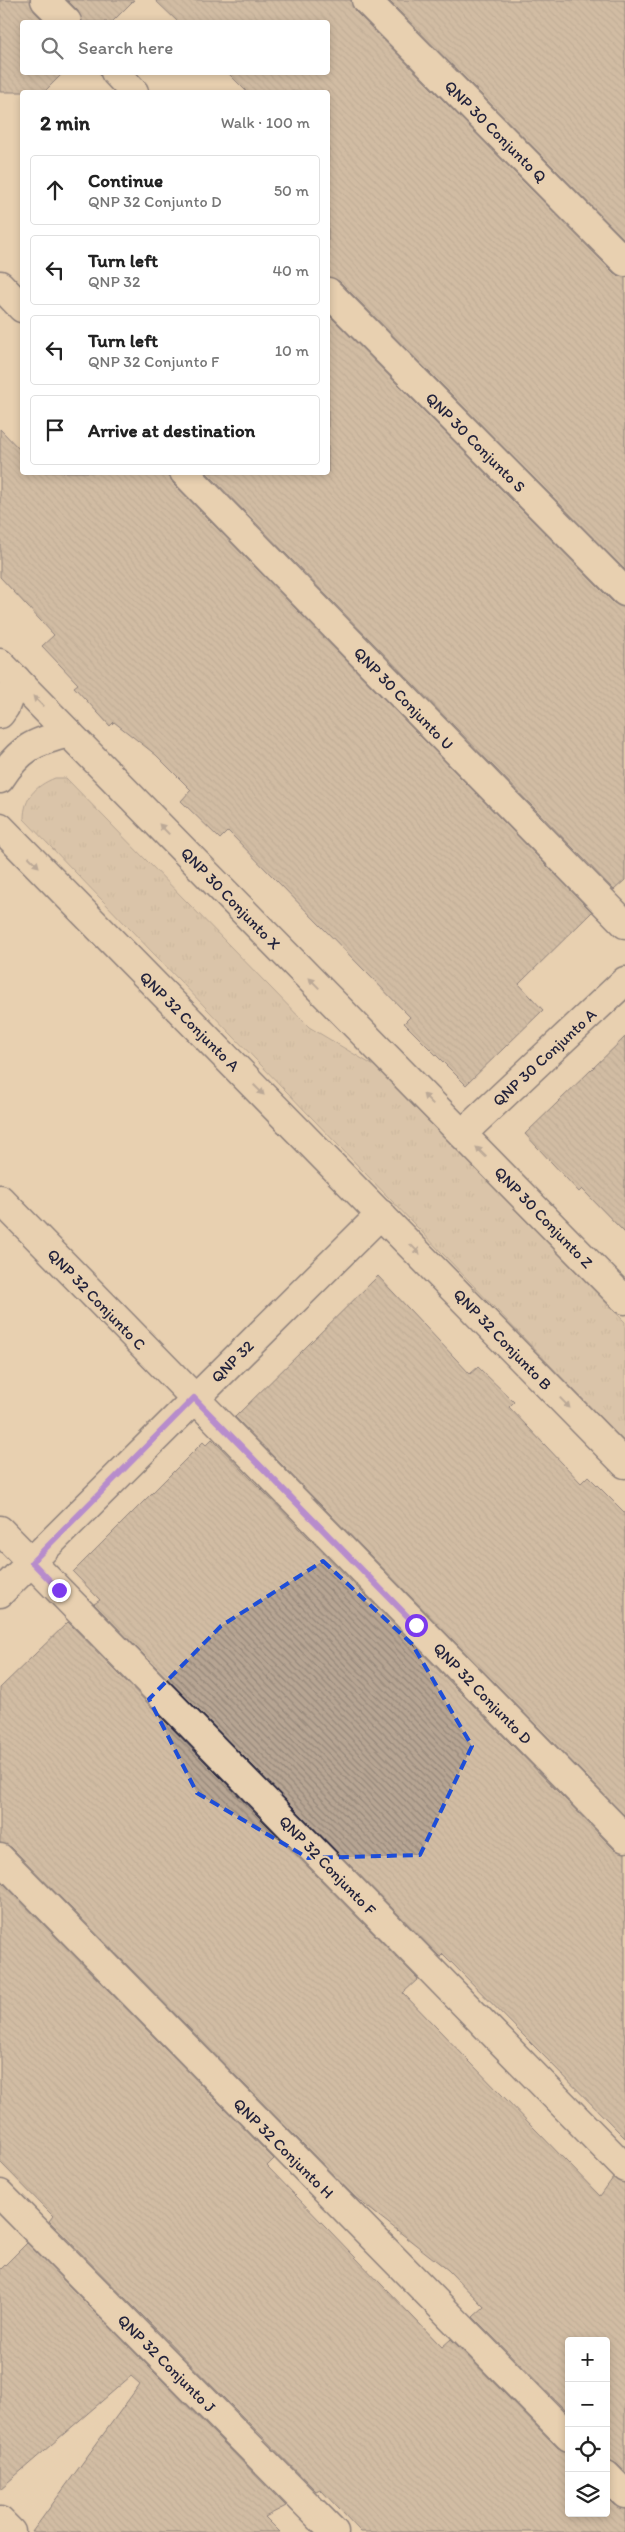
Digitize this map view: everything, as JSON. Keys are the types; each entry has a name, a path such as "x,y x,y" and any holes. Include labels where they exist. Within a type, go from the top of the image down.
{"street":[{"path":"45,0 65,20"},
{"name":"QNP 30 Conjunto Q","path":"366,0 625,262"},
{"path":"118,75 132,90"},
{"path":"0,285 20,306"},
{"name":"QNP 30 Conjunto S","path":"330,294 625,592"},
{"name":"QNP 30 Conjunto U","path":"187,475 625,924"},
{"path":"0,714 8,671"},
{"name":"QNP 30 Conjunto X","path":"8,671 462,1134"},
{"path":"0,779 13,759 38,741 68,733"},
{"name":"QNP 32 Conjunto A","path":"0,827 381,1214"},
{"name":"QNP 30 Conjunto A","path":"462,1134 625,981"},
{"name":"QNP 30 Conjunto Z","path":"462,1134 625,1300"},
{"name":"QNP 32 Conjunto C","path":"0,1199 194,1398"},
{"name":"QNP 32","path":"0,1593 381,1214"},
{"name":"QNP 32 Conjunto B","path":"381,1214 625,1464"},
{"name":"QNP 32 Conjunto D","path":"194,1398 625,1838"},
{"name":"QNP 32 Conjunto F","path":"0,1530 625,2168"},
{"name":"QNP 32 Conjunto H","path":"0,1858 565,2433"},
{"name":"QNP 32 Conjunto J","path":"0,2194 334,2532"},
{"path":"610,2479 625,2494"},
{"path":"0,2521 11,2532"}],"highlighted area":[{"path":"323,1561 412,1644 472,1746 420,1855 308,1858 197,1793 149,1699 221,1626"}],"green space":[{"path":"55,778 66,778 309,1027 374,1066 625,1322 625,1443 24,819 26,805 32,794 36,789"}],"building":[{"path":"0,0 30,0 34,11 43,20 20,20 20,75 61,75 46,90 0,92"},
{"path":"67,0 134,0 114,20 81,20 78,11"},
{"path":"155,0 351,0 355,11 614,273 625,277 625,570 339,281 330,278 330,90 245,90 230,75 330,75 330,20 176,20"},
{"path":"388,0 625,0 625,240"},
{"path":"330,316 614,603 625,607 625,880 614,890 209,475 330,475"},
{"path":"0,429 20,450 20,475 170,475 173,483 592,912 519,984 543,1010 466,1085 404,1023 410,1017 228,831 220,839 181,801 191,790 156,755 114,722 110,726 74,687 78,684 42,646 54,635 0,577"},
{"path":"625,1037 625,1233 582,1189 579,1192 525,1134"},
{"path":"378,1276 470,1374 478,1367 514,1402 509,1407 581,1483 588,1476 625,1513 625,1816 235,1417"},
{"path":"212,1439 614,1849 625,1853 625,2138 443,1954 440,1957 94,1604 100,1600 73,1572 203,1442 206,1445"},
{"path":"68,1622 418,1979 403,1993 600,2196 613,2178 625,2183 625,2472 617,2464 610,2461 610,2337 565,2337 565,2410 473,2317 484,2307 448,2270 356,2198 11,1847 0,1843 0,1688"},
{"path":"0,1880 274,2159 267,2166 442,2347 451,2339 558,2448 565,2451 565,2517 610,2517 610,2501 614,2505 625,2509 625,2532 361,2532 320,2489 316,2491 49,2221 53,2216 0,2162"},
{"path":"27,2243 286,2506 265,2517 280,2532 32,2532 140,2384 131,2376 0,2489 0,2270"}],"route":[{"path":"59,1590 32,1562 194,1398 416,1625"}]}
